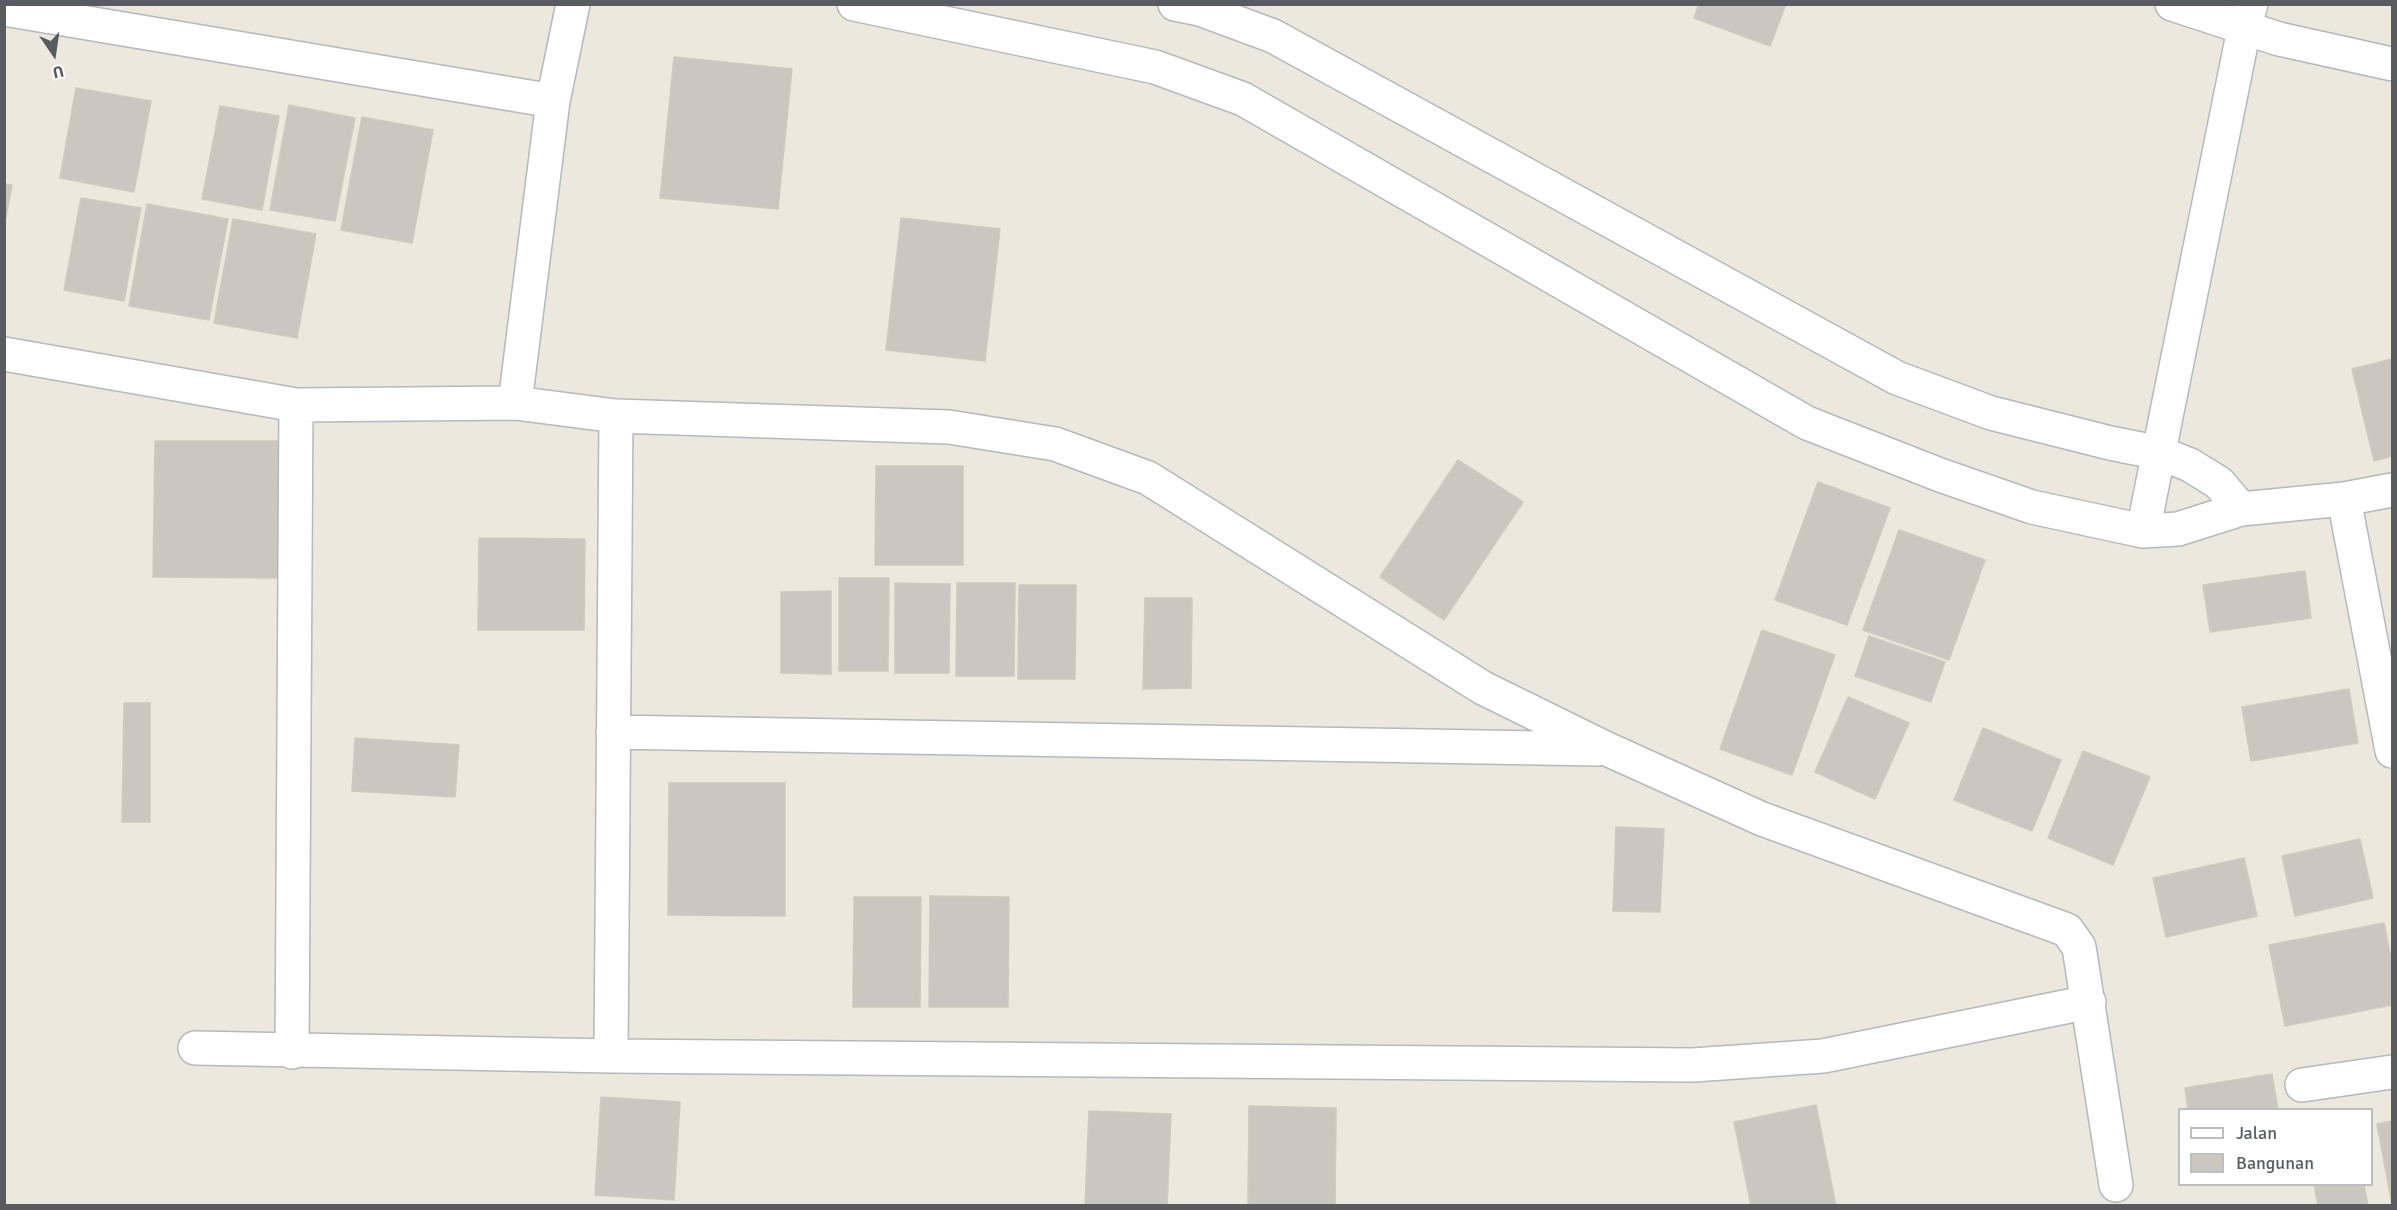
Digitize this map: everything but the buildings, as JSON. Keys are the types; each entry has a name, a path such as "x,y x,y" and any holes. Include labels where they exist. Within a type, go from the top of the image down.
{"street":[{"path":"515,403 553,101 573,4"},
{"path":"854,4 1155,67 1243,99 1807,423 1940,475 2032,507 2143,531 2178,529 2241,509 2344,499 2392,490"},
{"path":"1175,4 1200,9 1273,36 1897,378 1992,413 2110,443 2160,453 2190,465 2218,483 2241,509"},
{"path":"2172,4 2248,17 2392,64"},
{"path":"4,9 553,101"},
{"path":"2143,531 2248,17"},
{"path":"4,354 296,405 515,403 616,417 949,427 1055,444 1148,478 1483,688 1607,749 1762,819 2067,930 2079,947 2116,1185"},
{"path":"292,1052 296,405"},
{"path":"611,1056 616,417"},
{"path":"2344,499 2392,751"},
{"path":"613,732 1607,749"},
{"path":"195,1048 292,1052 611,1056 1693,1065 1822,1056 2089,1002"},
{"path":"2302,1085 2392,1072"}]}
